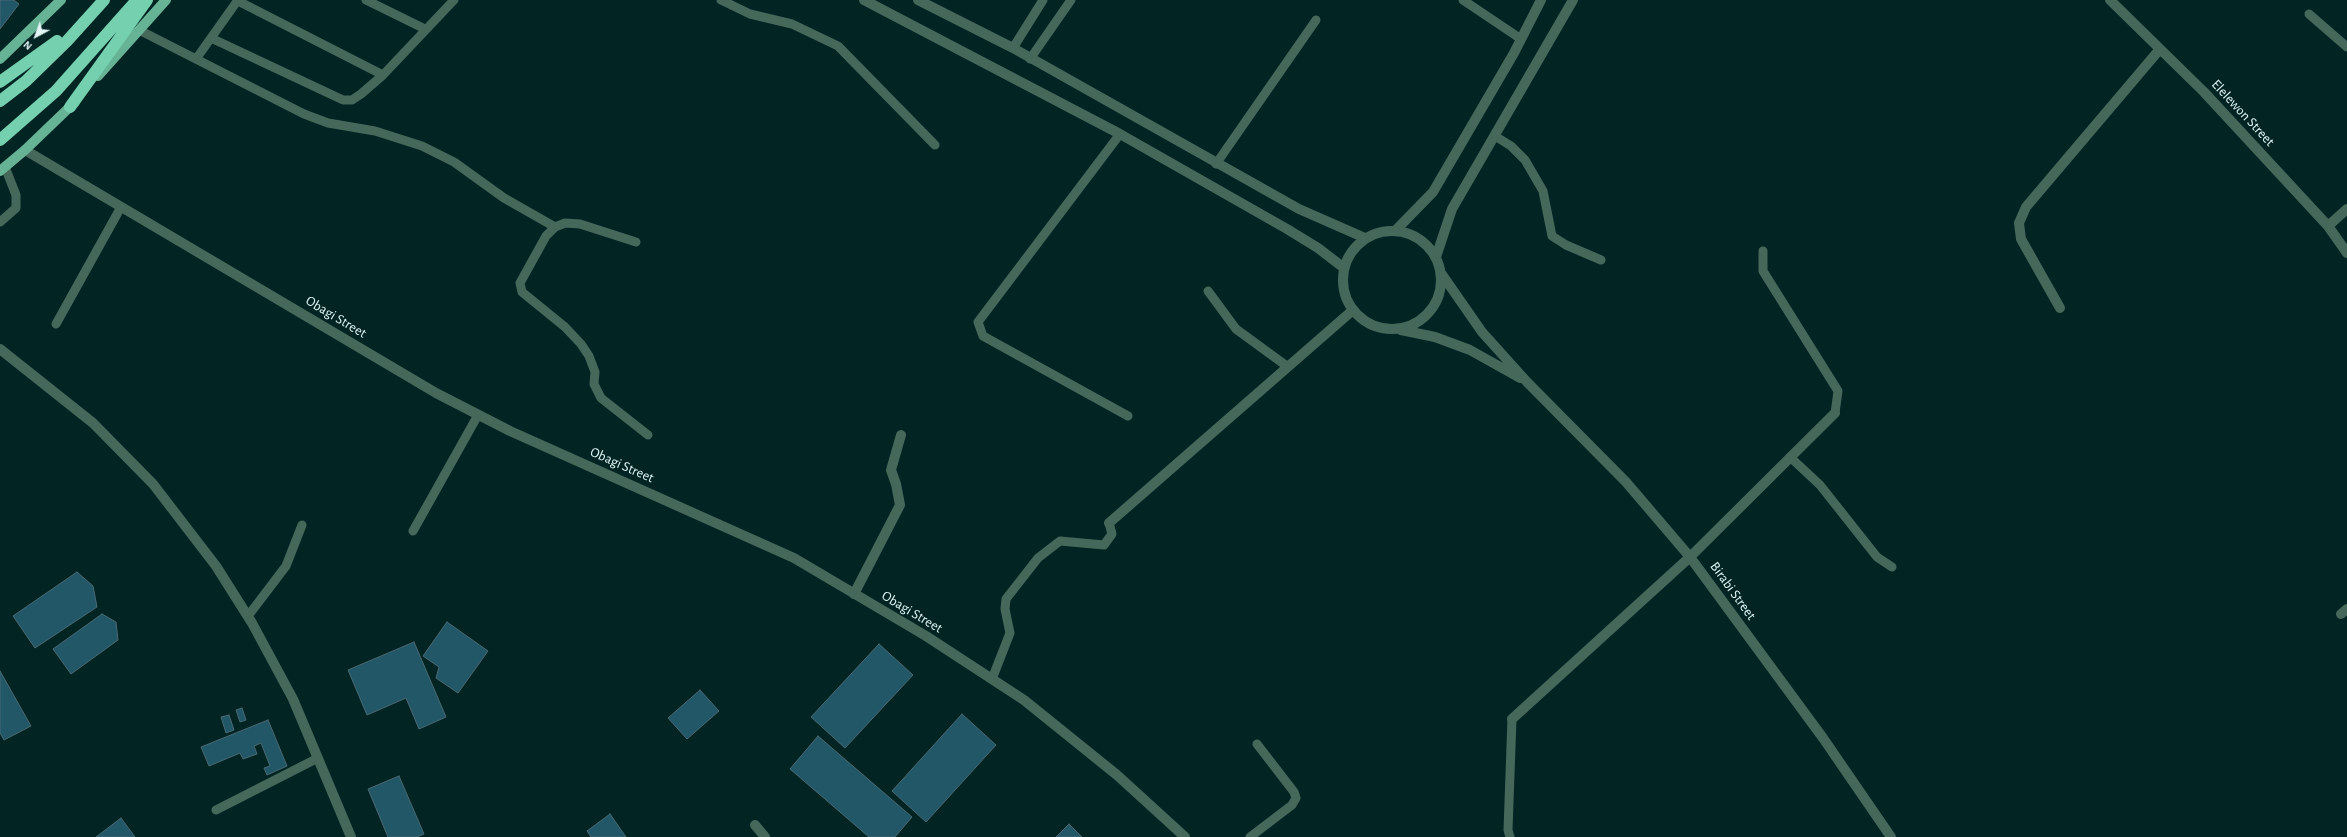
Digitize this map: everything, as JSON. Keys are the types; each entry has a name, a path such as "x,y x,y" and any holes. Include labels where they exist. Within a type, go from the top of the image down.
{"highway":[{"path":"0,101 26,81 104,0"},
{"path":"0,140 56,91 137,0"},
{"path":"70,108 147,0"},
{"path":"0,82 49,48 92,13"}],"main road":[{"path":"0,59 61,0"},
{"path":"3,169 70,108 166,0"}],"street":[{"path":"864,0 1120,134 1299,237 1344,268"},
{"path":"918,0 1013,48 1216,164 1299,209 1365,238"},
{"path":"1396,230 1433,192 1521,39 1541,0"},
{"path":"1436,257 1452,210 1572,0"},
{"name":"Elelewon Street","path":"2110,0 2204,92 2328,226 2347,253"},
{"path":"2060,308 2021,239 2019,223 2026,208 2160,49"},
{"name":"Obagi Street","path":"25,150 436,393 478,415 794,558 926,636 1024,700 1111,770 1185,837"},
{"path":"2328,226 2347,209"},
{"path":"1396,329 1411,326 1425,317 1435,304 1441,289 1441,273 1436,257 1426,244 1413,235 1396,230 1380,232 1365,238 1355,246 1344,268 1344,290 1353,310 1365,321 1380,328 1396,329 1435,337 1470,350 1527,382"},
{"path":"1441,273 1482,332 1527,382"},
{"path":"1109,523 1353,310"},
{"path":"0,349 92,423 153,484 216,566 248,616 293,699 350,837"},
{"name":"Birabi Street","path":"1527,382 1626,482 1690,557 1823,738 1891,837"},
{"path":"1512,719 1690,557 1835,413"},
{"path":"854,594 900,505 896,484 891,470 901,435"},
{"path":"755,825 765,837"}],"lane":[{"path":"366,0 425,29"},
{"path":"211,38 343,100 352,100 383,75 454,0"},
{"path":"721,0 750,14 792,24 838,46 935,145"},
{"path":"1013,48 1043,0"},
{"path":"1030,59 1071,0"},
{"path":"1463,0 1521,39"},
{"path":"196,60 238,1 383,75"},
{"path":"2309,14 2347,47"},
{"path":"1216,164 1316,20"},
{"path":"139,30 304,114 328,123 375,131 422,146 454,162 504,198 555,227"},
{"path":"1120,134 978,322 983,336 1128,416"},
{"path":"1495,136 1511,146 1525,160 1543,191 1552,236 1566,245 1601,260"},
{"path":"0,222 16,208 16,195 3,169"},
{"path":"56,324 121,208"},
{"path":"636,242 580,224 564,223 555,227 546,236 520,283 522,292 565,327 581,344 589,356 595,372 594,384 601,398 648,435"},
{"path":"1763,251 1763,271 1838,391 1835,413"},
{"path":"1208,291 1236,329 1288,367"},
{"path":"413,531 478,415"},
{"path":"1790,457 1820,485 1877,557 1892,567"},
{"path":"992,679 1010,633 1005,609 1006,598 1038,558 1060,541 1104,545 1112,534 1109,523"},
{"path":"248,616 286,566 302,525"},
{"path":"1510,837 1508,830 1512,719"},
{"path":"1250,837 1292,805 1296,798 1294,792 1257,744"},
{"path":"216,810 318,758"}],"building":[{"path":"0,0 14,0 19,4 0,29"},
{"path":"77,572 93,586 97,607 35,648 13,616"},
{"path":"102,614 116,622 118,640 71,674 53,649"},
{"path":"447,622 488,651 458,693 436,678 439,667 423,656"},
{"path":"414,642 446,717 419,729 406,698 367,715 348,670"},
{"path":"879,644 913,675 845,748 811,717"},
{"path":"0,671 31,726 4,740 0,733"},
{"path":"700,690 719,711 687,739 668,718"},
{"path":"242,708 246,720 240,722 236,710"},
{"path":"962,714 996,745 926,822 892,791"},
{"path":"229,715 234,730 226,733 221,717"},
{"path":"268,720 287,766 267,775 264,768 270,766 261,743 254,746 257,754 243,759 240,753 209,766 201,747"},
{"path":"818,736 912,817 895,837 869,837 790,769"},
{"path":"399,776 424,834 417,837 388,837 368,789"},
{"path":"610,814 626,837 591,837 587,831"},
{"path":"121,818 135,837 96,837"},
{"path":"1069,824 1082,837 1056,837"}]}
